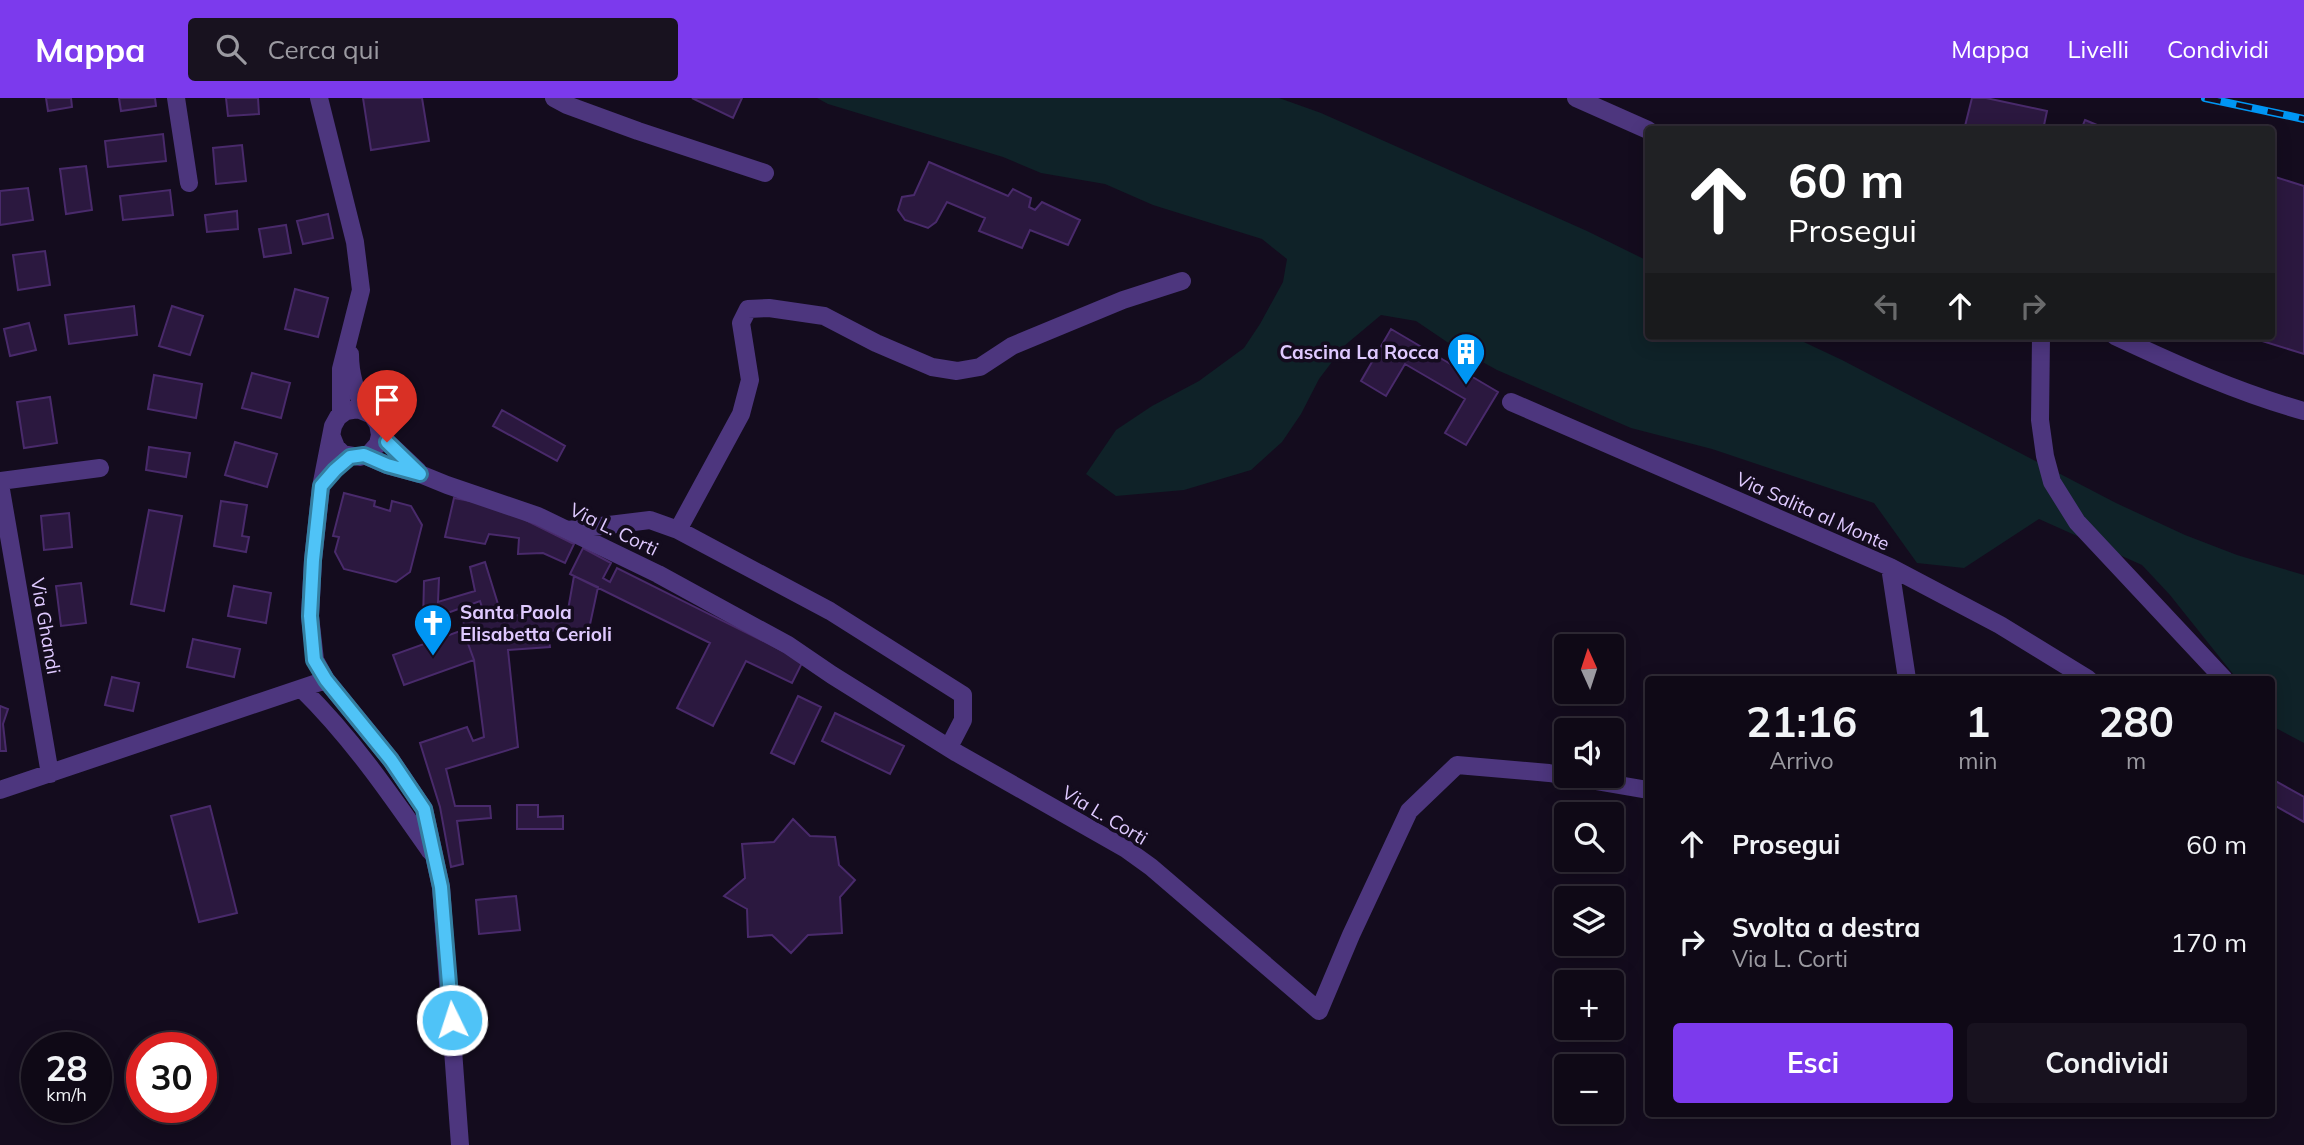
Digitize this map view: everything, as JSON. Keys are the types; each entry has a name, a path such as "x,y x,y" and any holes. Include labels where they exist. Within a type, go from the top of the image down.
{"street":[{"path":"176,98 189,183"},
{"path":"319,98 347,205 361,290 341,369 341,414 333,426 321,486 310,616 314,660 326,680 391,760 424,809 441,887 460,1145"},
{"path":"554,98 638,131 765,173"},
{"path":"1576,98 1645,129"},
{"path":"678,530 741,414 750,380 741,323 748,309 769,307 824,316 876,343 932,367 957,371 980,367 1012,346 1123,300 1182,281"},
{"path":"321,486 335,470 357,456 370,453 378,444 380,435 378,424 358,397 350,363 351,336"},
{"path":"2041,340 2040,420 2052,482 2077,522 2221,676"},
{"path":"2123,340 2182,368 2277,404 2304,411"},
{"name":"Via Salita al Monte","path":"1511,402 1889,567 2000,625 2083,676"},
{"path":"341,414 358,409 366,411"},
{"name":"Via L. Corti","path":"380,435 420,474"},
{"path":"332,437 336,447 357,456"},
{"name":"Via L. Corti","path":"357,456 420,474 538,516 657,574 788,645 998,777 1088,826 1151,867 1319,1011 1409,811 1457,765 1549,773 1645,789"},
{"path":"0,483 100,468"},
{"name":"Via Ghandi","path":"0,483 50,774"},
{"path":"568,530 650,520 678,530 830,611 963,695 963,720 949,747"},
{"path":"1889,567 1906,676"},
{"path":"0,790 326,680"},
{"path":"302,690 327,714 401,809 435,858"}],"shaded area":[{"path":"817,98 1279,98 1321,113 1645,260 1645,340 1800,340 2116,503 2185,535 2237,555 2304,575 2304,743 2275,728 2275,676 2235,676 2170,595 2142,565 2039,519 1964,568 1917,563 1874,503 1712,449 1631,428 1497,370 1416,321 1381,315 1344,346 1319,379 1301,414 1282,442 1251,470 1184,490 1116,496 1086,474 1116,430 1152,406 1199,381 1244,348 1283,282 1287,259 1262,239 1153,205 1105,184 1041,173 1003,157 828,104"}],"building":[{"path":"46,98 71,98 72,107 48,111"},
{"path":"119,98 155,98 156,106 121,111"},
{"path":"226,98 258,98 259,114 228,116"},
{"path":"363,98 422,98 429,141 371,150"},
{"path":"692,98 742,98 733,118"},
{"path":"1972,98 1986,98 2047,111 2044,126 1965,126"},
{"path":"2085,120 2099,126 2083,126"},
{"path":"163,134 166,161 108,167 105,141"},
{"path":"242,145 246,181 216,184 213,148"},
{"path":"929,162 1008,196 1013,189 1031,198 1029,207 1035,210 1042,202 1080,220 1068,245 1030,230 1022,248 979,231 985,218 947,202 936,222 928,228 905,220 898,210 902,197 914,195"},
{"path":"86,166 92,210 66,214 60,169"},
{"path":"2275,177 2304,186 2304,354 2259,340 2275,340"},
{"path":"28,188 33,220 0,225 0,191"},
{"path":"170,190 173,215 123,220 120,196"},
{"path":"237,211 238,229 207,232 205,215"},
{"path":"328,214 333,238 303,244 297,221"},
{"path":"286,225 291,253 264,257 259,229"},
{"path":"45,251 50,285 18,290 13,255"},
{"path":"295,289 328,298 318,337 285,329"},
{"path":"134,306 137,335 69,344 65,315"},
{"path":"172,306 203,316 190,355 159,346"},
{"path":"29,323 36,350 10,356 4,329"},
{"name":"Cascina La Rocca","path":"1391,329 1498,392 1466,445 1445,433 1465,399 1405,364 1386,396 1361,381"},
{"path":"252,373 290,383 281,418 242,408"},
{"path":"154,375 202,384 196,418 148,409"},
{"path":"50,397 57,443 24,448 17,402"},
{"path":"502,410 565,446 557,461 493,426"},
{"path":"235,442 277,454 267,487 225,475"},
{"path":"149,447 190,453 186,477 146,470"},
{"path":"344,493 375,501 374,506 390,511 392,501 411,506 422,525 410,572 396,582 344,569 335,552 339,537 333,536"},
{"path":"454,498 497,506 574,544 565,563 543,553 518,554 519,538 489,534 485,544 445,537"},
{"path":"221,501 247,505 242,536 249,537 246,552 214,546"},
{"path":"149,510 182,516 164,611 131,604"},
{"path":"69,513 72,547 44,550 41,516"},
{"path":"583,548 611,563 603,578 610,582 617,568 803,661 792,683 746,661 713,726 677,708 710,643 570,574"},
{"path":"485,562 502,617 568,610 574,576 598,587 589,629 548,631 550,647 508,650 518,747 446,769 455,806 490,806 491,818 457,821 463,864 451,867 440,807 420,743 467,727 473,741 484,737 474,660 463,630 464,620 485,617 480,601 423,622 424,581 439,578 438,602 475,591 470,567"},
{"path":"81,583 86,623 61,626 56,586"},
{"path":"234,586 271,593 266,623 228,616"},
{"name":"Santa Paola Elisabetta Cerioli","path":"463,630 474,660 404,685 393,655"},
{"path":"193,639 240,649 234,677 187,667"},
{"path":"112,677 139,683 133,711 105,705"},
{"path":"798,696 821,707 794,764 771,753"},
{"path":"0,706 8,709 3,724 6,751 0,751"},
{"path":"835,713 904,746 890,774 822,741"},
{"path":"2275,781 2304,797 2304,822 2275,806"},
{"path":"517,805 538,805 538,817 563,816 563,829 517,829"},
{"path":"210,806 237,913 199,922 171,816"},
{"path":"793,819 810,836 835,837 839,865 855,880 840,897 842,933 808,935 791,953 772,935 748,937 747,909 724,896 745,878 742,844 774,842"},
{"path":"516,896 520,930 479,934 476,900"}],"railway":[{"path":"2205,98 2304,119"}],"place":[{"name":"Cascina La Rocca","path":"1466,386"},
{"name":"Santa Paola Elisabetta Cerioli","path":"433,657"}],"route":[{"path":"387,442 420,474 364,455 343,461 321,486 310,616 314,660 326,680 391,760 424,809 441,887 452,1020"}]}
